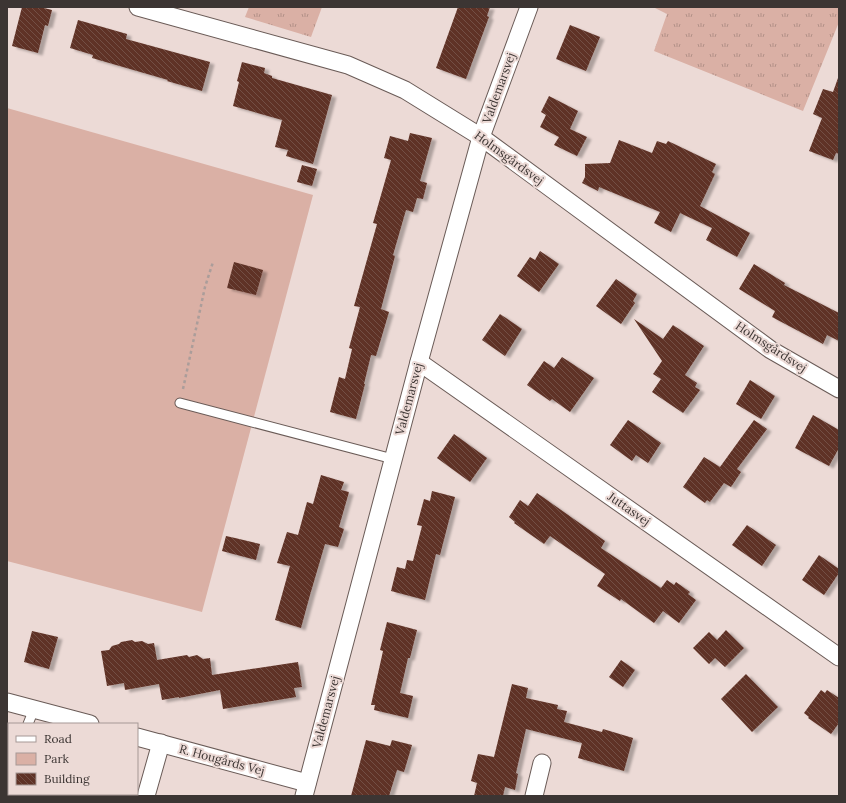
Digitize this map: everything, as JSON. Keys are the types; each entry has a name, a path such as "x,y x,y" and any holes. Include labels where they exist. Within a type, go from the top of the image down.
{"street":[{"name":"Holmsgårdsvej","path":"138,7 187,13 348,65 405,90 481,137 771,350 839,390"},
{"name":"Valdemarsvej","path":"305,789 418,362 481,137 529,7"},
{"name":"Juttasvej","path":"418,362 839,656"},
{"path":"7,702 31,716 83,723"},
{"name":"R. Hougårds Vej","path":"138,737 161,743 305,789"},
{"path":"146,796 161,743"},
{"path":"534,796 542,763"}],"lane":[{"path":"180,403 393,460"}],"path":[{"path":"180,403 205,287 213,262"}],"green space":[{"path":"249,7 322,7 311,37 245,17"},
{"path":"653,7 839,7 839,22 803,111 654,51 667,14"},
{"path":"7,108 313,195 202,612 7,561"}],"building":[{"path":"22,7 40,7 52,10 48,26 45,25 38,53 12,46"},
{"path":"458,7 490,7 487,16 489,17 466,79 436,68"},
{"path":"78,20 127,34 126,39 210,62 202,91 92,58 93,55 70,48"},
{"path":"570,25 600,37 586,71 556,59"},
{"path":"242,62 265,68 264,73 272,76 272,78 332,95 313,164 286,156 288,150 275,147 282,120 233,106"},
{"path":"838,78 839,154 836,153 833,160 809,151 822,118 813,114 823,89 833,92"},
{"path":"549,96 578,111 570,129 587,137 577,156 554,145 559,137 540,127 546,115 541,112"},
{"path":"410,133 432,138 420,181 427,183 423,199 417,198 413,212 406,210 393,255 395,256 381,309 389,312 376,356 371,355 356,419 330,412 339,377 345,379 352,349 349,348 360,307 354,306 377,224 373,223 391,160 384,158 390,136 408,141"},
{"path":"619,140 652,153 657,141 666,144 668,141 716,164 712,172 715,174 700,206 750,233 737,257 706,240 712,228 680,213 671,232 654,223 660,212 599,187 598,191 582,183 585,177 585,164 610,163"},
{"path":"302,165 317,169 312,186 297,182"},
{"path":"540,251 559,264 539,292 517,276 530,257 535,260"},
{"path":"234,262 263,270 256,295 227,288"},
{"path":"754,264 785,283 784,285 839,313 839,341 827,335 823,344 772,317 775,311 739,289"},
{"path":"616,279 637,294 633,301 635,303 621,324 596,306"},
{"path":"500,314 522,329 505,356 482,340"},
{"path":"634,319 663,339 673,325 704,346 685,375 697,383 695,387 700,390 683,413 652,392 661,379 653,374 662,361"},
{"path":"562,357 594,378 570,412 552,399 550,401 527,385 544,361 554,368"},
{"path":"750,380 775,396 761,419 736,404"},
{"path":"813,415 839,430 839,448 829,466 795,448"},
{"path":"628,420 661,443 648,463 636,455 632,461 610,445"},
{"path":"754,420 767,429 737,469 741,472 731,487 724,483 710,502 707,500 705,503 683,487 704,457 720,467"},
{"path":"454,434 487,458 470,482 437,458"},
{"path":"321,475 344,482 341,490 349,492 339,527 344,529 338,547 325,544 301,628 275,620 290,566 277,563 287,532 298,535 307,502 313,504"},
{"path":"432,491 455,497 440,555 436,554 425,600 391,591 397,567 405,569 407,560 413,561 422,526 417,525 424,499 430,501"},
{"path":"537,493 605,541 601,548 661,588 667,580 674,585 676,582 690,592 688,594 696,600 679,623 663,611 654,623 621,599 620,601 597,586 605,574 550,536 544,544 514,523 515,522 509,517 520,500 528,506"},
{"path":"747,525 776,545 762,566 732,545"},
{"path":"226,536 260,544 256,560 222,551"},
{"path":"819,555 839,569 839,573 824,595 802,580"},
{"path":"387,622 417,630 410,658 408,658 400,693 413,696 408,718 374,710 375,705 371,705 383,651 380,650"},
{"path":"726,630 744,648 725,667 715,658 709,664 693,648 709,632 717,640"},
{"path":"32,631 58,637 49,669 24,662"},
{"path":"132,640 135,642 142,641 148,644 154,643 157,660 187,655 189,657 197,655 203,659 210,658 212,675 298,662 302,687 294,688 296,697 223,709 220,690 162,700 159,684 125,690 124,683 107,686 101,651 109,650 112,646 121,642"},
{"path":"621,660 635,670 623,687 609,677"},
{"path":"746,674 778,707 752,732 721,699"},
{"path":"512,684 528,688 526,698 558,705 557,709 567,711 564,722 602,732 603,729 633,738 624,771 578,758 582,743 526,729 516,773 518,774 515,790 505,787 503,796 474,796 477,783 471,781 478,754 494,757"},
{"path":"821,690 825,693 827,690 839,698 839,723 831,734 808,718 809,717 804,713"},
{"path":"366,740 390,746 392,740 412,745 404,772 397,770 389,796 351,796"}]}
